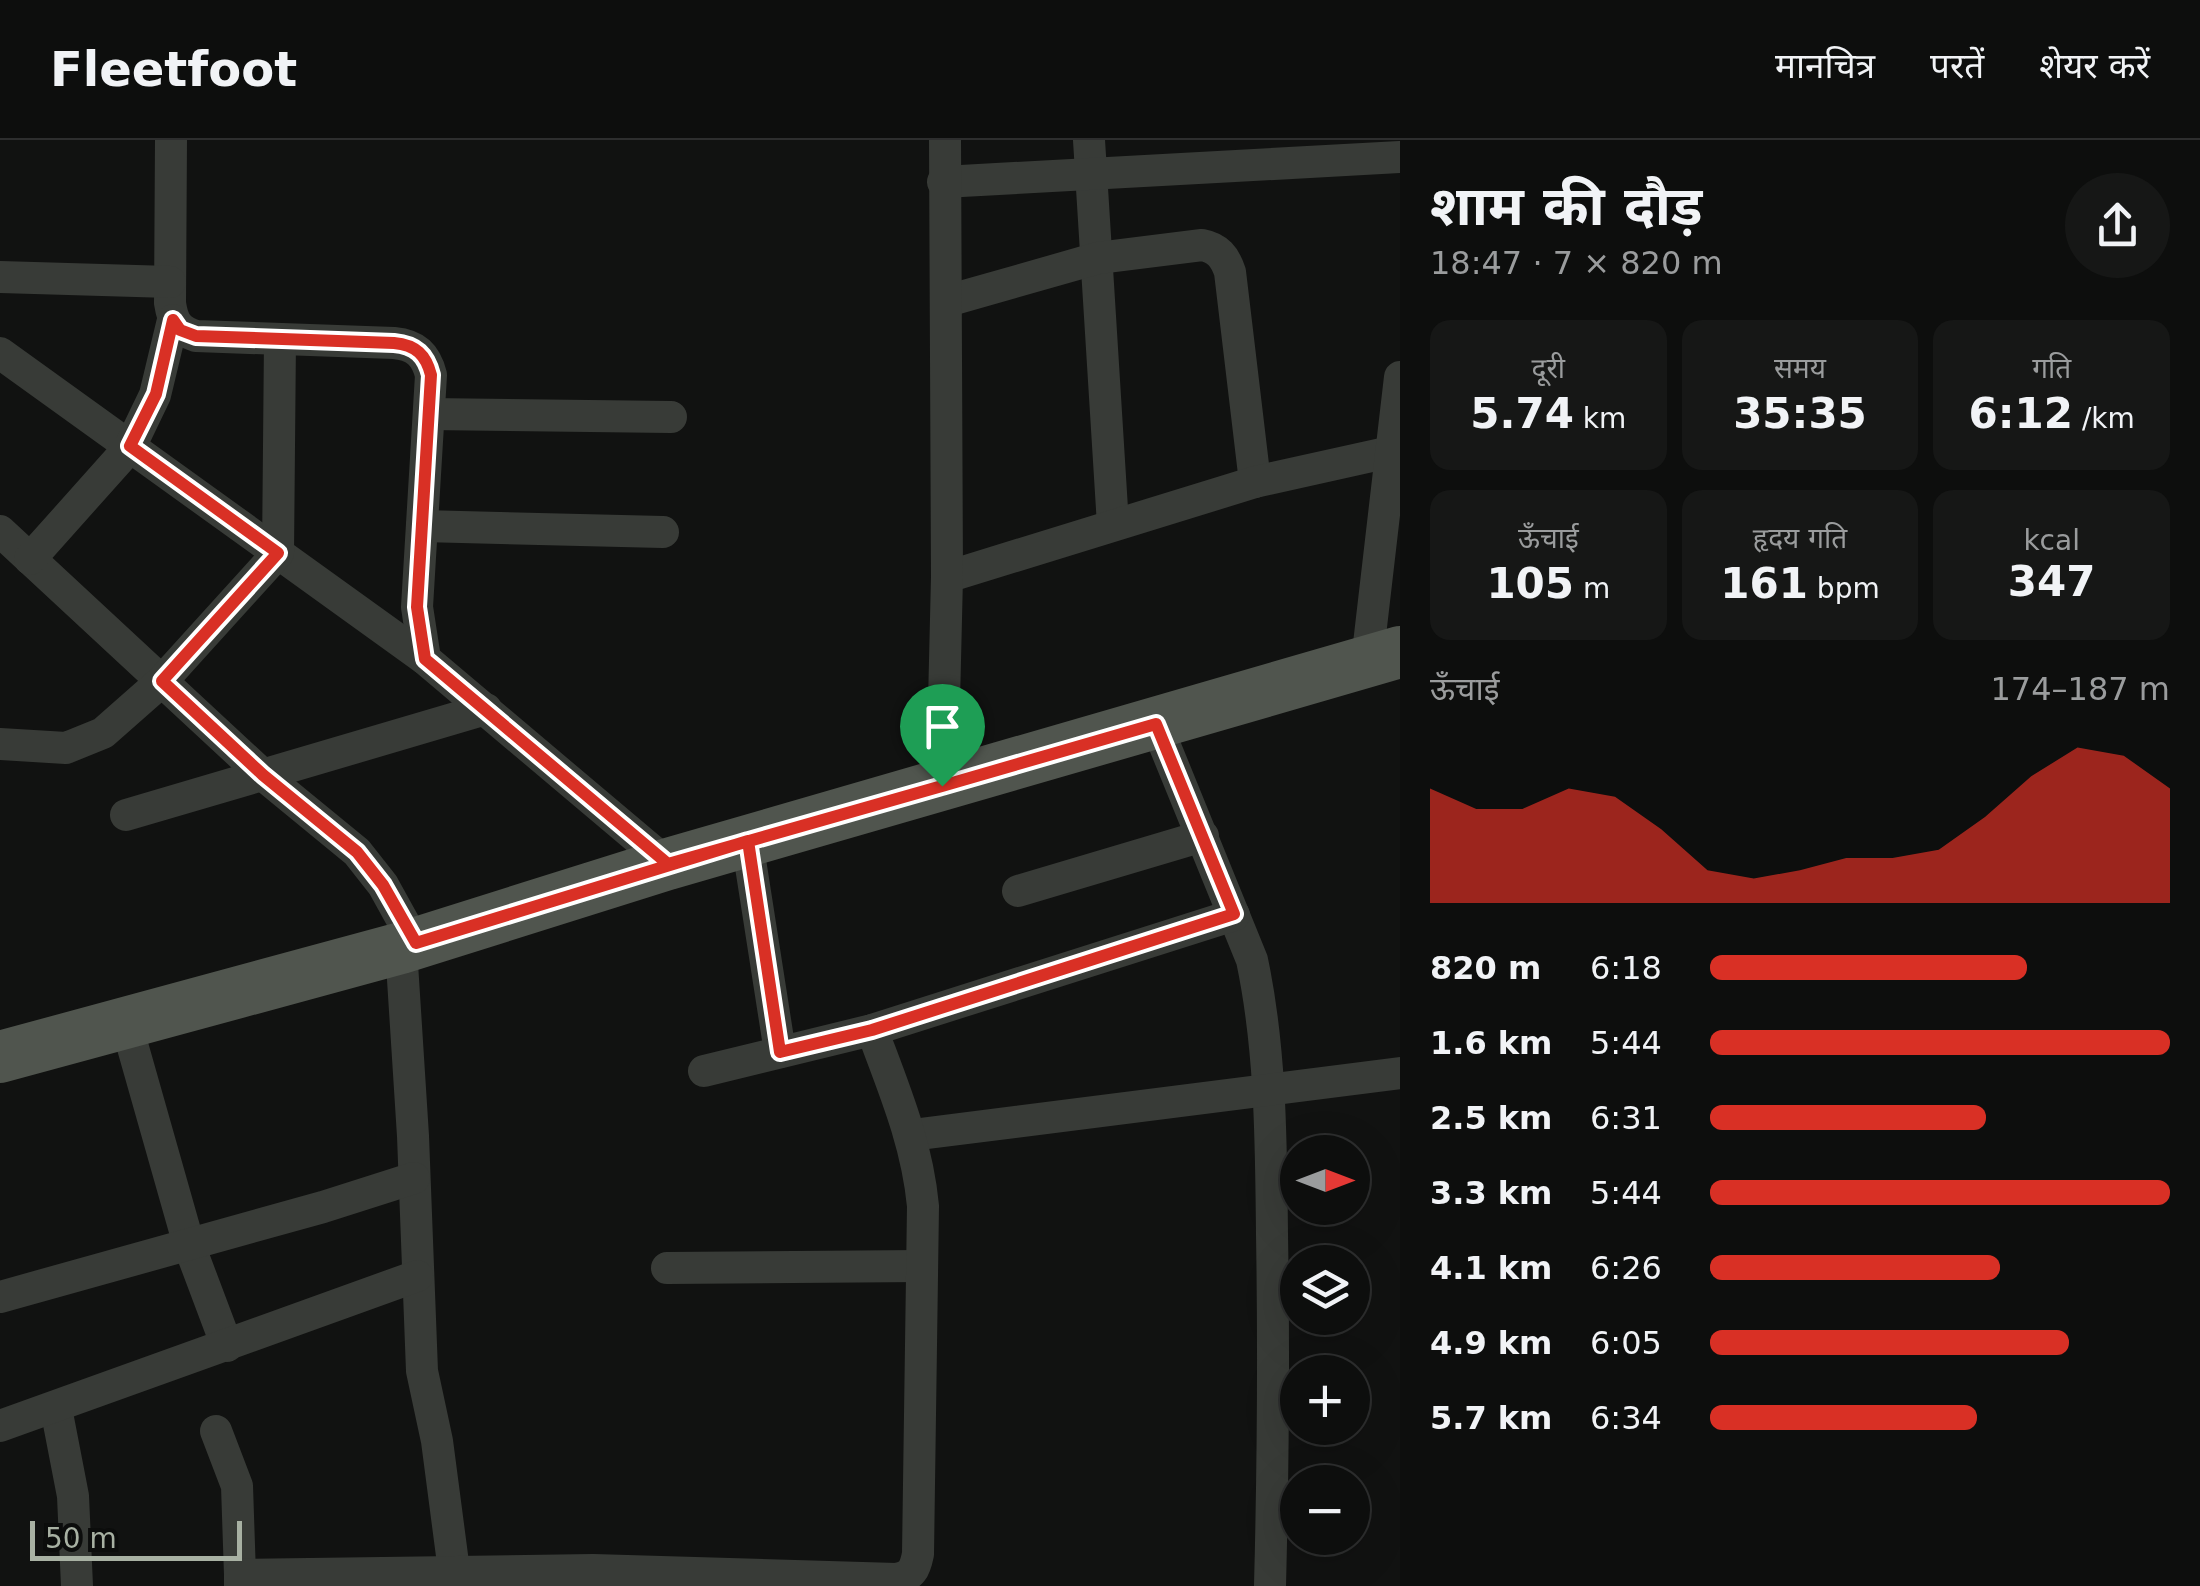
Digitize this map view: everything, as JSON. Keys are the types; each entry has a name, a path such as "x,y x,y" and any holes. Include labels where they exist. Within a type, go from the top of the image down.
{"main road":[{"path":"0,1057 408,945 668,864 1384,656"}],"street":[{"path":"30,559 130,446 156,394 173,320 171,140"},
{"path":"942,786 947,577 945,140"},
{"path":"944,182 1089,156 1400,157"},
{"path":"1089,156 1113,524"},
{"path":"947,301 1098,258 1202,245 1213,247 1226,259 1230,272 1255,482"},
{"path":"0,277 170,282"},
{"path":"173,320 180,330 196,336 394,343 417,350 427,361 431,375 417,607 425,659"},
{"path":"0,744 66,748 103,733 162,681 278,553 280,339"},
{"path":"0,353 425,659 668,864"},
{"path":"1384,656 1390,452 1400,378"},
{"path":"428,414 671,417"},
{"path":"947,577 1255,482 1390,452"},
{"path":"422,526 663,532"},
{"path":"0,531 263,775 357,852 383,885 408,945 422,1371 455,1579"},
{"path":"126,815 486,708"},
{"path":"1156,724 1252,960 1260,996 1268,1089 1273,1324 1270,1586"},
{"path":"1018,891 1204,836"},
{"path":"748,841 780,1052"},
{"path":"704,1071 872,1030 1234,914"},
{"path":"126,1023 189,1245 228,1346"},
{"path":"216,1431 237,1486 240,1580 455,1579 594,1570 896,1579 908,1576 915,1568 918,1554 923,1206 920,1166 912,1136 872,1030"},
{"path":"912,1136 1400,1073"},
{"path":"0,1297 414,1178"},
{"path":"667,1268 922,1266"},
{"path":"0,1426 417,1276"},
{"path":"56,1408 73,1496 77,1586"}],"route":[{"path":"942,786 748,841 668,864 425,659 417,607 431,375 427,361 417,350 394,343 196,336 180,330 173,320 156,394 130,446 278,553 162,681 263,775 357,852 383,885 416,943 748,841 780,1052 872,1030 1234,914 1156,724 942,786"}]}
